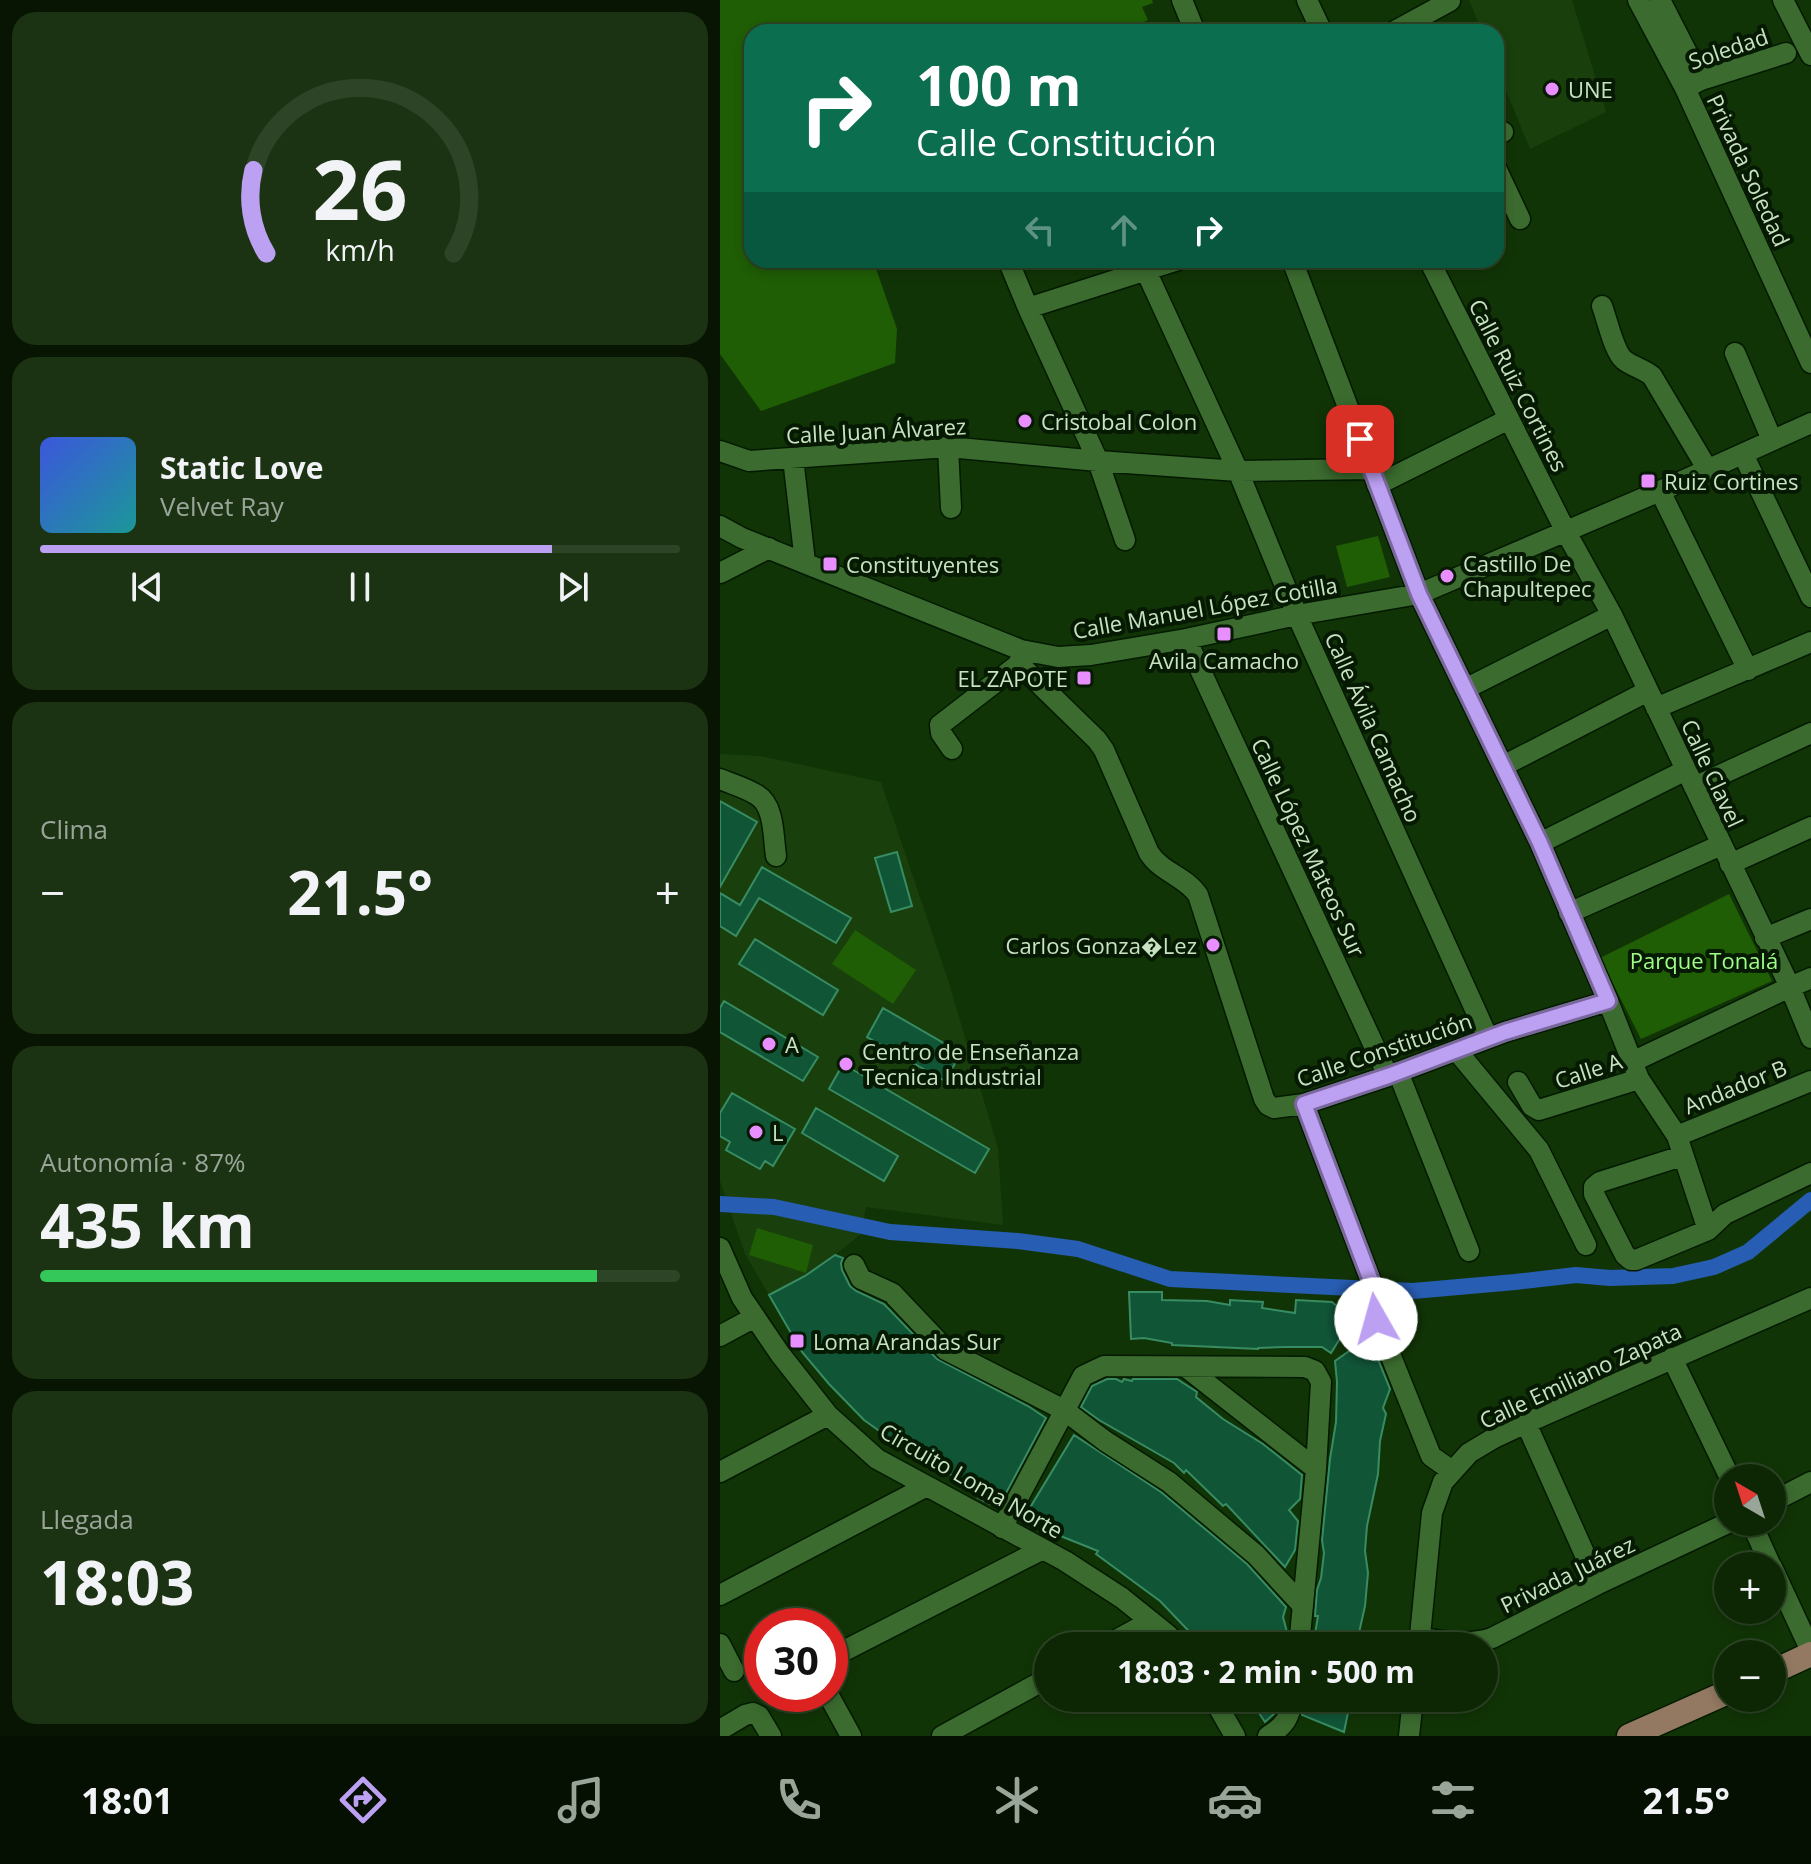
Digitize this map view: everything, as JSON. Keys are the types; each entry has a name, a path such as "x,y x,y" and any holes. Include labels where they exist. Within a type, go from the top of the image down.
{"main road":[{"path":"1786,1665 1811,1653"},
{"path":"1629,1736 1714,1698"}],"street":[{"path":"1182,0 1192,24"},
{"path":"1307,0 1318,24"},
{"name":"Privada Soledad","path":"1638,0 1693,84"},
{"name":"Privada Soledad","path":"1660,0 1811,363"},
{"path":"1783,0 1811,55"},
{"path":"1408,24 1450,1"},
{"name":"Soledad","path":"1693,84 1786,53"},
{"path":"1504,185 1520,219"},
{"path":"1011,268 1098,461 1125,540"},
{"path":"1028,308 1135,268"},
{"name":"Calle Ávila Camacho","path":"1144,268 1238,471 1297,615 1488,1038"},
{"path":"1295,268 1419,594 1540,843 1636,1071 1677,1136 1708,1230"},
{"name":"Calle Ruiz Cortines","path":"1433,268 1566,532"},
{"path":"1602,306 1619,354 1625,361 1652,376 1708,470"},
{"path":"1735,353 1772,440"},
{"name":"Calle Juan Álvarez","path":"720,451 749,461 948,447 1238,471 1374,477 1509,419"},
{"name":"Calle Manuel López Cotilla","path":"720,526 1020,657 1091,655 1419,594 1811,423"},
{"path":"948,447 951,508"},
{"path":"1743,454 1811,597"},
{"path":"793,458 805,562"},
{"path":"1660,491 1748,670"},
{"name":"Calle Clavel","path":"1566,532 1612,615 1790,987 1811,1038"},
{"path":"720,573 769,548"},
{"path":"1465,689 1612,615"},
{"name":"Calle López Mateos Sur","path":"1186,639 1393,1074 1469,1251"},
{"path":"1503,766 1652,700 1748,670 1811,642"},
{"path":"952,749 941,733 940,725 1020,657"},
{"name":"Calle Constitución","path":"1020,657 1104,750 1149,853 1162,869 1193,887 1198,895 1268,1105 1274,1108 1304,1104 1488,1038 1608,1001"},
{"path":"1540,843 1690,778 1811,733"},
{"path":"720,779 759,796 767,805 776,856"},
{"path":"1730,864 1811,827"},
{"path":"1569,913 1721,845"},
{"path":"1765,938 1811,919"},
{"path":"1636,1071 1811,978"},
{"path":"1457,1051 1539,1150 1586,1245"},
{"name":"Calle A","path":"1518,1082 1532,1106 1539,1110 1636,1071"},
{"name":"Andador B","path":"1677,1136 1811,1081"},
{"path":"1304,1104 1371,1281 1376,1319 1431,1456 1452,1471"},
{"path":"1682,1156 1600,1182 1594,1187 1594,1194 1625,1255 1631,1260 1708,1230 1725,1214 1811,1173"},
{"name":"Circuito Loma Norte","path":"720,1248 742,1298 780,1354 828,1415 877,1459 1065,1561 1164,1632"},
{"path":"854,1265 861,1279 892,1293 946,1350 1064,1410 1169,1482 1256,1555 1303,1606"},
{"name":"Calle Emiliano Zapata","path":"1420,1632 1432,1513 1443,1482 1469,1453 1526,1423 1811,1298"},
{"path":"720,1336 755,1317"},
{"path":"1672,1358 1723,1464"},
{"path":"1002,1528 1083,1376 1104,1366 1305,1367 1315,1371 1321,1382 1300,1632"},
{"path":"1187,1368 1316,1469"},
{"path":"720,1472 828,1415"},
{"path":"1526,1423 1598,1584"},
{"path":"1786,1495 1811,1482"},
{"path":"720,1595 927,1486"},
{"name":"Privada Juárez","path":"1498,1635 1714,1530"},
{"path":"848,1649 1043,1549"},
{"path":"1786,1598 1811,1653"},
{"path":"1131,1632 1151,1621"},
{"path":"720,1644 734,1671"},
{"path":"942,1736 1034,1686"},
{"path":"838,1712 851,1736"},
{"path":"1221,1712 1235,1736"},
{"path":"1268,1736 1283,1726 1291,1712"},
{"path":"1409,1736 1412,1712"},
{"path":"723,1729 753,1713 759,1716 771,1736"}],"shaded area":[{"name":"UNE","path":"1469,0 1572,0 1606,112 1530,149 1504,86 1504,24 1479,24"},
{"name":"Centro de Enseñanza Tecnica Industrial","path":"720,754 761,756 881,782 948,980 998,1148 1003,1225 866,1207 861,1234 816,1270 769,1295 745,1254 720,1181"}],"green space":[{"path":"720,0 1152,0 1153,3 1142,7 1148,20 1140,24 744,24 744,268 876,268 897,329 895,363 761,411 720,354"},
{"path":"1378,536 1390,577 1347,587 1336,546"},
{"name":"Parque Tonalá","path":"1729,894 1772,981 1641,1039 1600,958"},
{"path":"855,930 916,970 893,1004 832,964"},
{"path":"757,1228 813,1245 806,1273 749,1255"}],"building":[{"path":"720,801 757,822 720,887"},
{"path":"897,852 912,906 891,912 875,858"},
{"path":"762,867 851,918 836,943 759,898 736,936 720,926 720,893 740,905"},
{"path":"755,939 838,990 823,1015 739,964"},
{"name":"A","path":"724,1001 818,1057 803,1081 720,1032 720,1008"},
{"path":"883,1008 961,1053 945,1081 867,1037"},
{"path":"843,1064 989,1149 975,1173 829,1089"},
{"name":"L","path":"732,1093 795,1129 773,1166 765,1161 760,1169 726,1150 730,1142 720,1136 720,1113"},
{"path":"816,1108 898,1156 884,1181 802,1133"},
{"path":"835,1255 843,1258 842,1270 850,1286 884,1304 937,1359 1046,1418 998,1508 978,1498 980,1494 963,1482 864,1420 802,1352 769,1295 805,1276"},
{"path":"1129,1292 1162,1292 1162,1300 1230,1305 1230,1300 1263,1302 1262,1308 1295,1313 1296,1300 1332,1302 1352,1319 1331,1353 1322,1347 1258,1349 1172,1345 1144,1338 1131,1339"},
{"path":"1369,1337 1390,1389 1383,1408 1386,1414 1378,1474 1367,1526 1365,1551 1368,1573 1359,1632 1315,1632 1317,1590 1324,1553 1322,1540 1336,1422 1335,1361"},
{"path":"1107,1379 1122,1382 1124,1379 1177,1379 1197,1392 1196,1397 1223,1419 1263,1444 1302,1475 1300,1499 1289,1510 1298,1521 1295,1550 1285,1567 1226,1504 1223,1506 1186,1470 1184,1473 1174,1463 1081,1407 1092,1386"},
{"path":"1074,1435 1161,1492 1247,1564 1286,1607 1283,1617 1287,1632 1190,1632 1160,1601 1096,1554 1098,1551 1063,1537 1025,1516"},
{"path":"1258,1712 1275,1712 1275,1713 1265,1722"},
{"path":"1303,1712 1348,1712 1344,1732 1302,1715"}],"waterway":[{"path":"720,1204 774,1207 890,1232 1018,1241 1078,1249 1170,1279 1413,1291 1576,1275 1610,1278 1673,1276 1714,1267 1748,1252 1811,1200"}],"place":[{"name":"UNE","path":"1552,89"},
{"name":"Cristobal Colon","path":"1025,421"},
{"name":"Ruiz Cortines","path":"1648,481"},
{"name":"Constituyentes","path":"830,564"},
{"name":"Castillo De Chapultepec","path":"1447,576"},
{"name":"Avila Camacho","path":"1224,634"},
{"name":"EL ZAPOTE","path":"1084,678"},
{"name":"Carlos Gonza�Lez","path":"1213,945"},
{"name":"A","path":"769,1044"},
{"name":"Centro de Enseñanza Tecnica Industrial","path":"846,1064"},
{"name":"L","path":"756,1132"},
{"name":"Loma Arandas Sur","path":"797,1341"}],"route":[{"path":"1360,439 1419,594 1540,843 1608,1001 1505,1032 1304,1104 1371,1281 1376,1319"}]}
